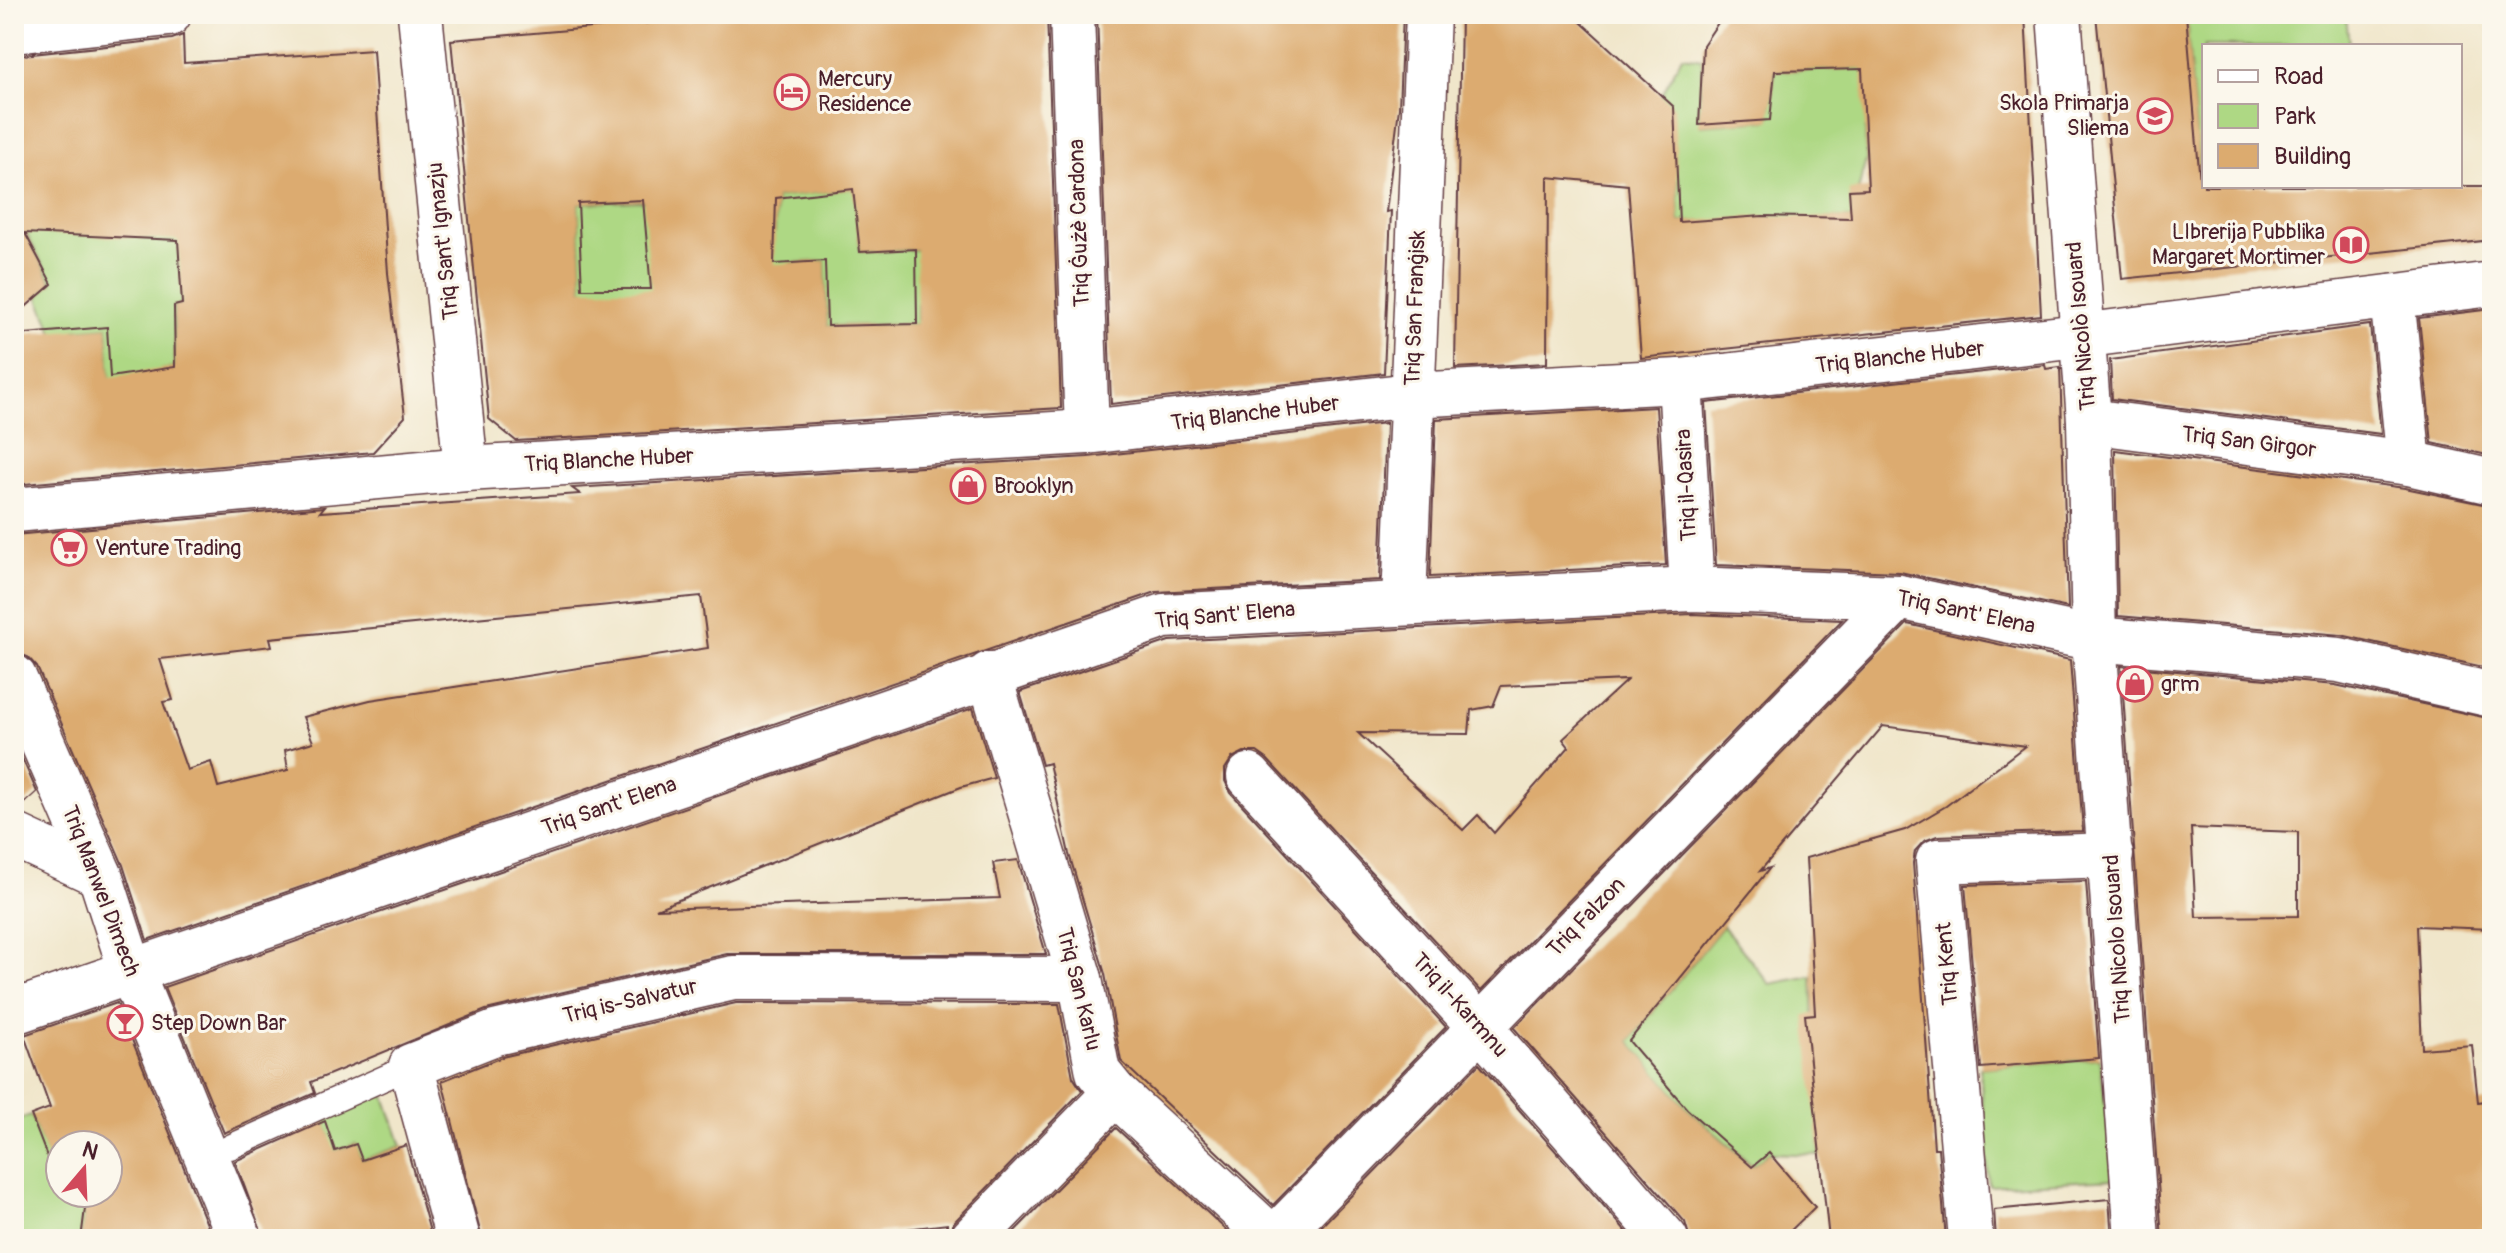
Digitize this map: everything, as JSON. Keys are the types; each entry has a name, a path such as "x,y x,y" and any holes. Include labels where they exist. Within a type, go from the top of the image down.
{"street":[{"path":"14,31 169,14"},
{"name":"Triq Sant' Ignazju","path":"420,14 466,469"},
{"name":"Triq Ġużè Cardona","path":"1072,14 1087,432"},
{"name":"Triq San Franġisk","path":"1404,601 1428,14"},
{"name":"Triq Nicolò Isouard","path":"2059,14 2080,336 2089,421 2094,639"},
{"name":"Triq Blanche Huber","path":"14,510 466,469 1087,432 1411,395 1680,381 2080,336 2492,284"},
{"path":"2392,297 2409,463"},
{"name":"Triq il-Qasira","path":"1680,381 1692,589"},
{"name":"Triq San Girgor","path":"2089,421 2409,463 2492,482"},
{"name":"Triq Sant' Elena","path":"14,1012 1164,616 1404,601 1692,589 1899,597 2094,639 2339,660 2492,695"},
{"name":"Triq Falzon","path":"1274,1239 1899,597"},
{"name":"Triq Nicolo Isouard","path":"2094,639 2137,1239"},
{"name":"Triq San Karlu","path":"989,674 1080,979 1098,1072 1115,1093 1274,1239"},
{"name":"Triq Manwel Dimech","path":"14,677 100,875 131,971 219,1152 240,1239"},
{"name":"Triq il-Karmnu","path":"1249,776 1479,1026 1666,1239"},
{"path":"14,835 100,875"},
{"name":"Triq Kent","path":"1971,1239 1938,861 2111,855"},
{"name":"Triq is-Salvatur","path":"411,1066 495,1033 733,978 1080,979"},
{"path":"411,1066 458,1239"},
{"path":"972,1239 1115,1093"}],"lane":[{"name":"Triq is-Salvatur","path":"219,1152 411,1066"}],"green space":[{"path":"2186,14 2346,14 2349,44 2202,44 2200,182"},
{"path":"1682,56 1702,59 1700,125 1769,120 1775,71 1913,67 1895,126 1865,129 1866,160 1851,218 1679,222 1677,181 1628,185 1626,164"},
{"path":"856,188 860,252 933,249 936,303 917,305 917,324 827,326 825,261 791,263 793,352 582,289 578,203 643,201 775,232 776,198"},
{"path":"227,197 182,304 174,306 175,367 110,382 107,327 76,330 59,347 38,296 52,283 20,221 14,202"},
{"path":"1723,926 1770,984 1812,976 1820,1155 1769,1153 1753,1166 1687,1109 1629,1041"},
{"path":"2100,1058 2114,1179 1989,1186 1980,1068"},
{"path":"382,1088 402,1146 362,1160 355,1144 299,1165 329,1136 322,1114"},
{"path":"31,1115 44,1146 44,1209 88,1209 81,1239 14,1239 14,1121"}],"building":[{"path":"754,14 1047,14 1061,408 516,441 489,419 451,40","holes":["853,189 860,252 916,249 917,324 827,326 825,261 774,264 776,198","643,200 651,289 582,289 578,203"]},
{"path":"1097,14 1403,14 1399,108 1386,212 1391,211 1384,373 1111,404"},
{"path":"1461,14 1572,14 1674,107 1679,222 1763,216 1851,218 1849,190 1868,189 1862,69 1775,71 1770,120 1699,125 1703,45 1724,14 2025,14 2041,315 1641,358 1628,185 1548,177 1547,363 1455,368"},
{"name":"Skola Primarja Sliema","path":"2096,14 2186,14 2202,188 2492,186 2492,240 2122,279"},
{"path":"183,35 184,63 373,50 388,273 405,417 373,452 14,485 14,335 107,327 110,377 175,367 174,306 182,304 178,240 25,233 52,284 14,317 14,56 172,39"},
{"path":"2492,309 2492,456 2432,443 2419,318"},
{"path":"2370,325 2381,434 2112,399 2110,360"},
{"path":"2045,365 2046,369 2060,367 2068,608 1900,572 1716,565 1706,403"},
{"path":"1656,407 1666,565 1430,577 1436,419"},
{"path":"1386,423 1380,580 1156,592 147,940 123,865 37,667 28,657 14,652 14,535 324,507 320,512 580,494 572,488 1088,457","holes":["701,596 708,648 370,700 303,717 313,742 285,750 288,770 218,787 211,762 187,770 163,702 173,700 160,659 272,646 270,638"]},
{"path":"2115,450 2405,488 2492,506 2492,669 2341,635 2118,616"},
{"path":"1692,614 1842,620 1481,991 1267,759 1257,752 1244,752 1232,758 1225,769 1225,781 1231,793 1446,1027 1273,1205 1121,1061 1105,974 1069,854 1049,763 1042,765 1020,692 1169,641","holes":["1627,680 1563,739 1569,747 1494,833 1478,815 1463,830 1358,733 1469,734 1471,710 1493,706 1501,686"]},
{"path":"1907,624 2070,660 2083,831 1937,836 1924,841 1915,851 1913,863 1934,1148 1938,1148 1946,1239 1829,1239 1805,1015 1815,1014 1806,858 1905,830 1946,806 2025,746 1883,726 1760,871 1770,868 1629,1041 1687,1109 1752,1167 1769,1153 1815,1207 1782,1239 1690,1239 1685,1222 1514,1028"},
{"path":"2121,666 2335,685 2492,719 2492,929 2417,926 2422,1049 2472,1045 2478,1102 2492,1100 2492,1239 2162,1239","holes":["2191,828 2298,832 2298,916 2196,917"]},
{"path":"973,708 994,778 961,787 656,909 1000,898 993,863 1018,860 1046,954 727,954 486,1010 311,1082 315,1093 224,1133 164,987"},
{"path":"14,740 37,792 16,811 14,810"},
{"path":"2086,881 2099,1058 1981,1068 1965,885"},
{"path":"117,1003 213,1239 81,1239 85,1209 124,1209 124,1129 44,1129 44,1149 31,1115 50,1108 24,1035"},
{"path":"736,1003 1059,1004 1073,1077 1082,1091 954,1222 948,1239 947,1224 824,1239 482,1239 442,1081 502,1057"},
{"path":"1479,1064 1633,1239 1309,1239"},
{"path":"325,1121 335,1151 356,1144 362,1160 406,1145 432,1239 264,1239 235,1161"},
{"path":"1116,1128 1236,1239 1007,1239"},
{"path":"2109,1199 2112,1239 1996,1239 1994,1210"}],"place":[{"name":"Mercury Residence","path":"792,92"},
{"name":"Skola Primarja Sliema","path":"2155,116"},
{"name":"LIbrerija Pubblika Margaret Mortimer","path":"2351,245"},
{"name":"Brooklyn","path":"968,486"},
{"name":"Venture Trading","path":"69,548"},
{"name":"grm","path":"2135,684"},
{"name":"Step Down Bar","path":"125,1023"}]}
